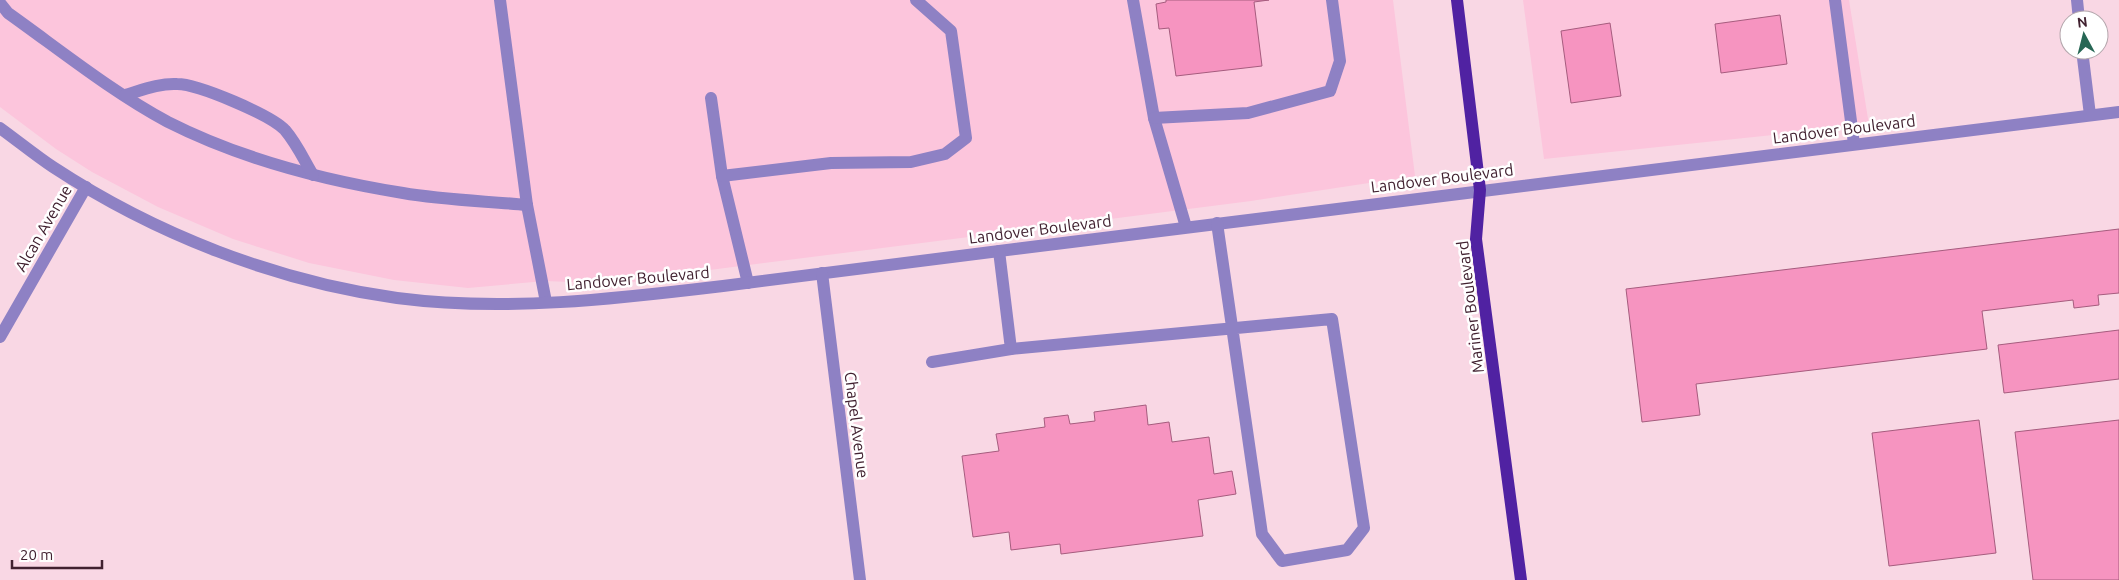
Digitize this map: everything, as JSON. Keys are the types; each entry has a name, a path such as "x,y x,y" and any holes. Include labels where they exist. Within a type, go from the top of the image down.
{"main road":[{"name":"Mariner Boulevard","path":"1458,0 1480,190 1476,239 1521,580"}],"street":[{"path":"500,0 527,205 546,302"},
{"path":"722,176 831,163 911,162 945,154 966,138 951,31 916,0"},
{"path":"1133,0 1154,118 1186,227"},
{"path":"1154,118 1248,113 1330,91 1340,61 1332,0"},
{"path":"1835,0 1854,144"},
{"path":"0,4 8,13 125,95 167,121 227,149 313,175 404,194 527,205"},
{"path":"2083,60 2090,115"},
{"path":"125,95 160,85 178,84 199,88 265,116 283,128 296,144 313,175"},
{"path":"712,98 722,176 748,283"},
{"name":"Landover Boulevard","path":"0,128 48,164 86,187 153,223 228,255 306,280 392,297 468,305 624,298 2119,112"},
{"name":"Alcan Avenue","path":"0,338 86,187"},
{"path":"932,362 1011,349 1231,329 1332,319 1364,528 1347,550 1282,561 1262,534 1231,329 1217,223"},
{"path":"999,251 1011,349"},
{"name":"Chapel Avenue","path":"822,273 860,580"}],"shaded area":[{"path":"0,0 1393,0 1415,176 1251,201 694,272 620,284 545,281 468,288 394,280 309,263 233,239 158,207 92,172 56,149 0,107"},
{"path":"1523,0 1849,0 1869,125 1544,159"}],"building":[{"path":"1166,0 1269,0 1254,2 1262,66 1176,76 1169,28 1159,29 1156,4 1166,2"},
{"path":"1780,15 1787,64 1721,73 1715,24"},
{"path":"1610,23 1621,96 1571,103 1561,31"},
{"path":"2119,229 2119,293 2098,295 2099,305 2074,308 2073,300 1982,311 1987,349 1696,384 1700,415 1642,422 1626,289"},
{"path":"2119,330 2119,379 2004,393 1998,345"},
{"path":"1146,405 1148,425 1169,422 1172,442 1209,437 1214,474 1232,471 1236,494 1198,500 1203,536 1061,554 1060,544 1011,550 1009,532 973,537 962,456 999,451 996,434 1045,427 1044,418 1068,415 1070,424 1095,421 1094,412"},
{"path":"1979,420 1996,553 1889,566 1872,433"},
{"path":"2119,420 2119,580 2033,580 2015,432"}]}
